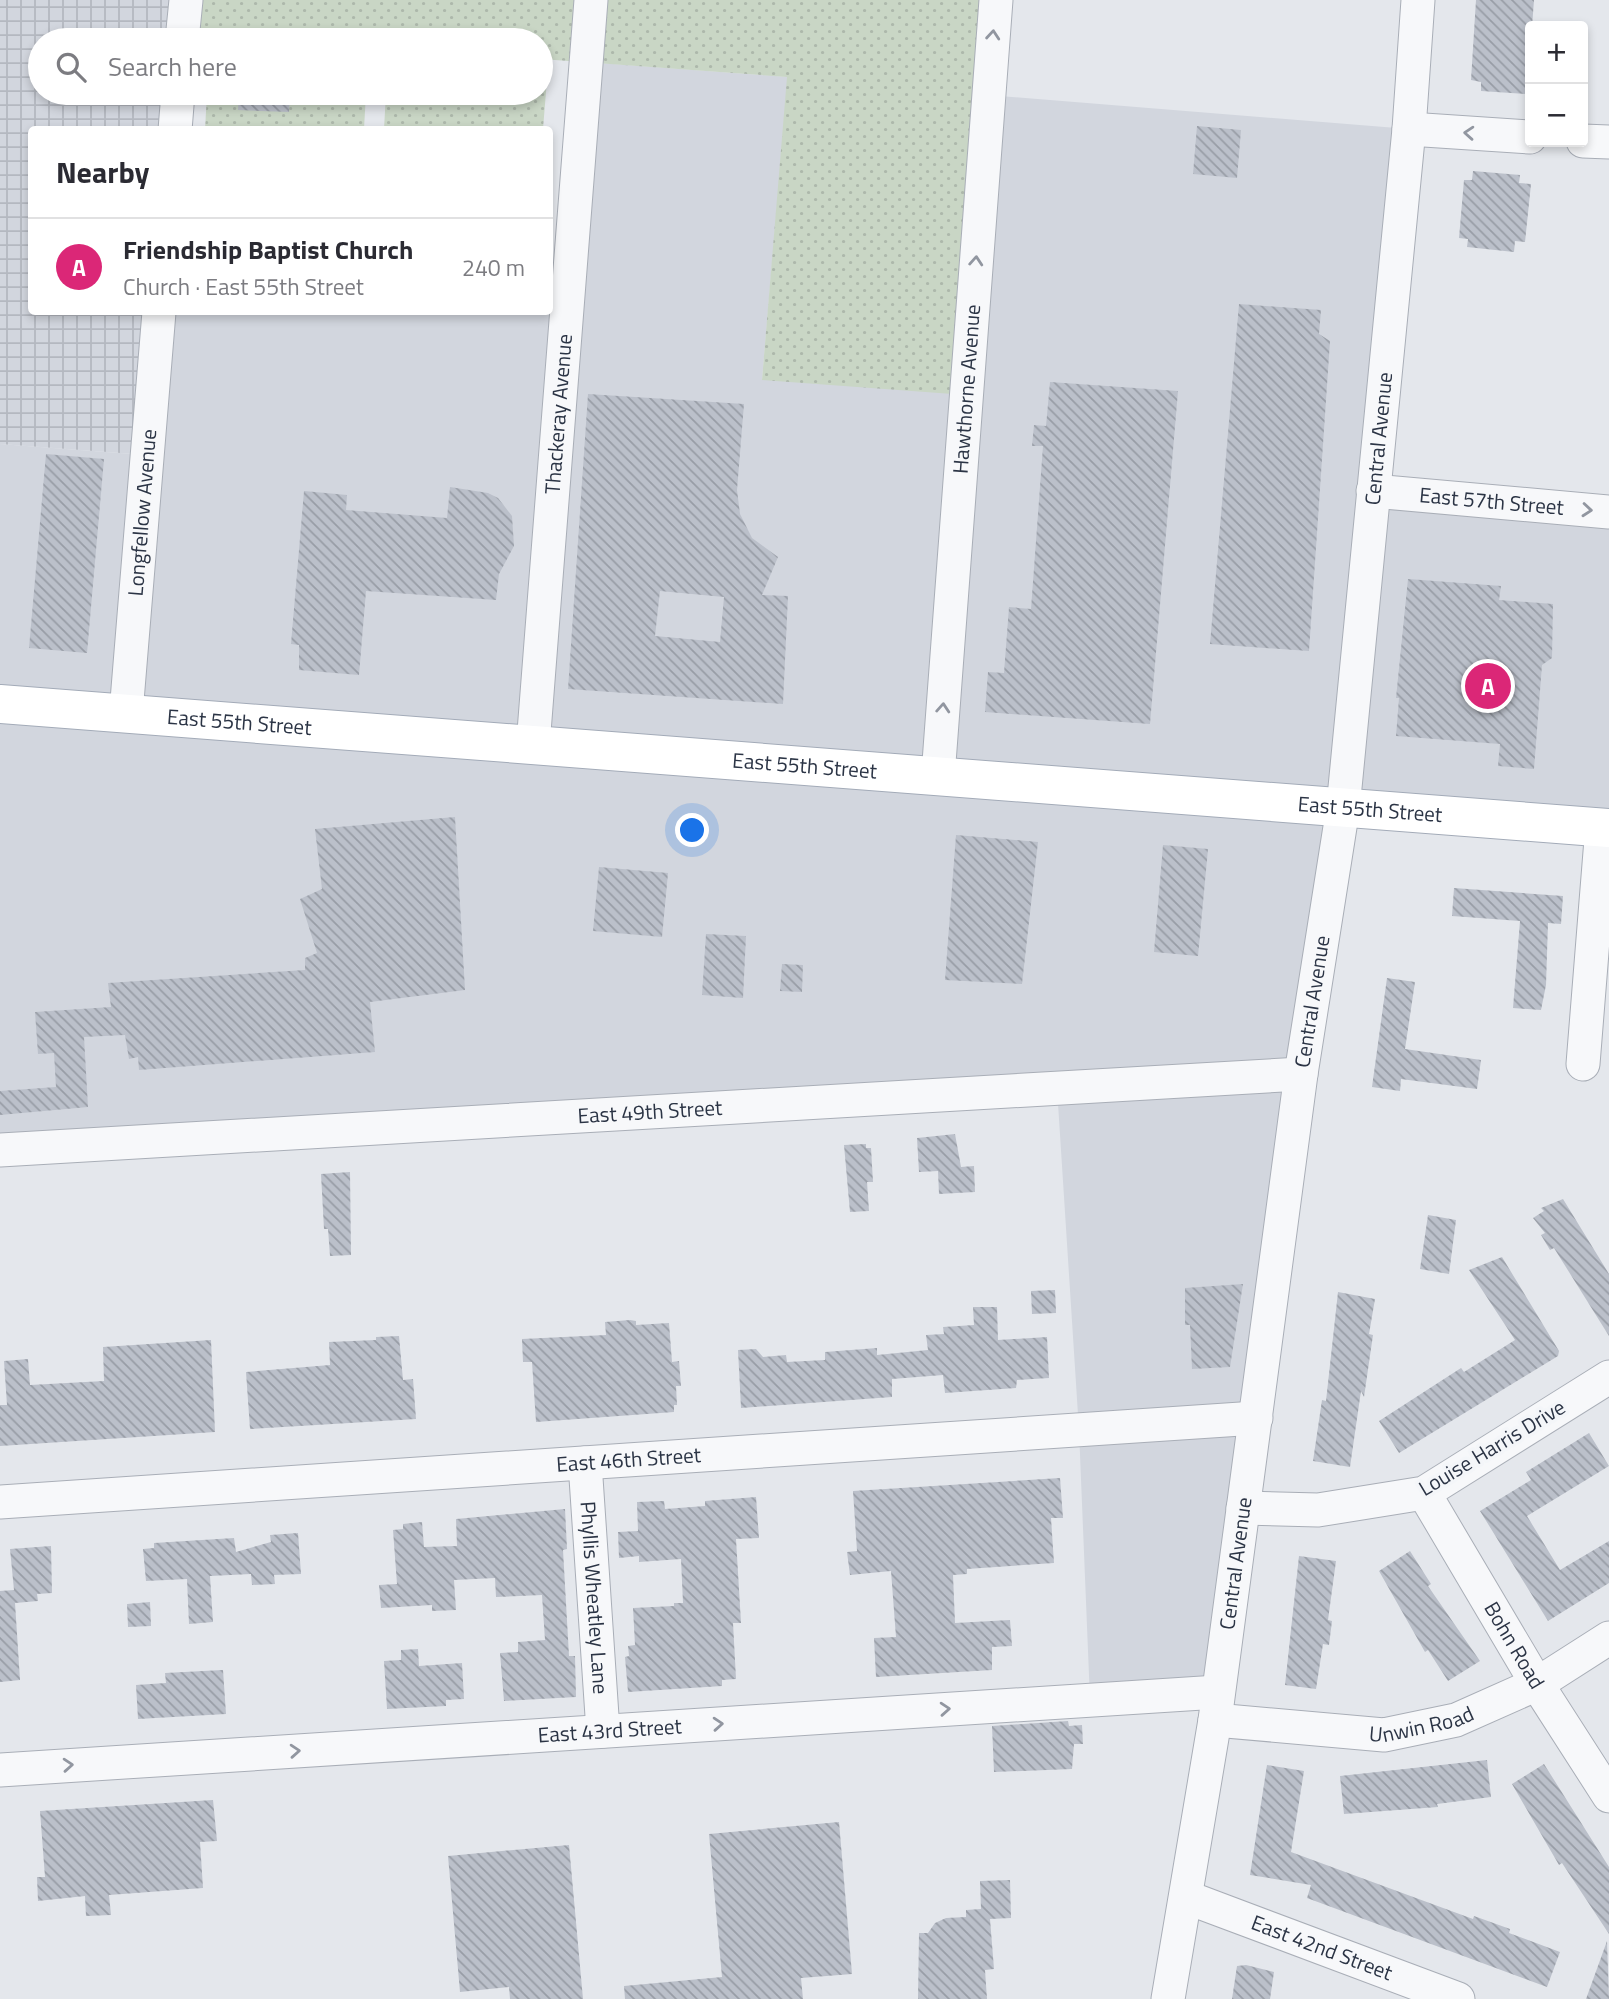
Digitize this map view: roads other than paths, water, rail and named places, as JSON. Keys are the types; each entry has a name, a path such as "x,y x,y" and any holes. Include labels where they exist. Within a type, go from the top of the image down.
{"main road":[{"name":"East 55th Street","path":"0,704 1606,827"}],"street":[{"path":"184,28 186,0"},
{"name":"Thackeray Avenue","path":"533,745 591,0"},
{"name":"Hawthorne Avenue","path":"938,776 996,0"},
{"name":"Central Avenue","path":"1168,1999 1217,1706 1301,1074 1343,808 1409,129 1418,0"},
{"path":"175,126 177,105"},
{"path":"1409,129 1525,137"},
{"path":"1588,141 1609,142"},
{"name":"Longfellow Avenue","path":"126,713 159,315"},
{"name":"East 57th Street","path":"1373,491 1609,512"},
{"path":"1583,1064 1606,827"},
{"name":"East 49th Street","path":"0,1150 1301,1074"},
{"name":"Louise Harris Drive","path":"1243,1508 1318,1510 1424,1493 1609,1377"},
{"name":"East 46th Street","path":"0,1502 1256,1418"},
{"name":"Phyllis Wheatley Lane","path":"585,1463 603,1731"},
{"name":"Bohn Road","path":"1424,1493 1537,1684 1609,1796"},
{"name":"Unwin Road","path":"1217,1706 1384,1735 1456,1720 1537,1684 1609,1638"},
{"name":"East 43rd Street","path":"0,1770 603,1731 1217,1706"},
{"name":"East 42nd Street","path":"1186,1897 1458,1999"}],"place":[{"name":"Friendship Baptist Church","path":"1488,686"}]}
